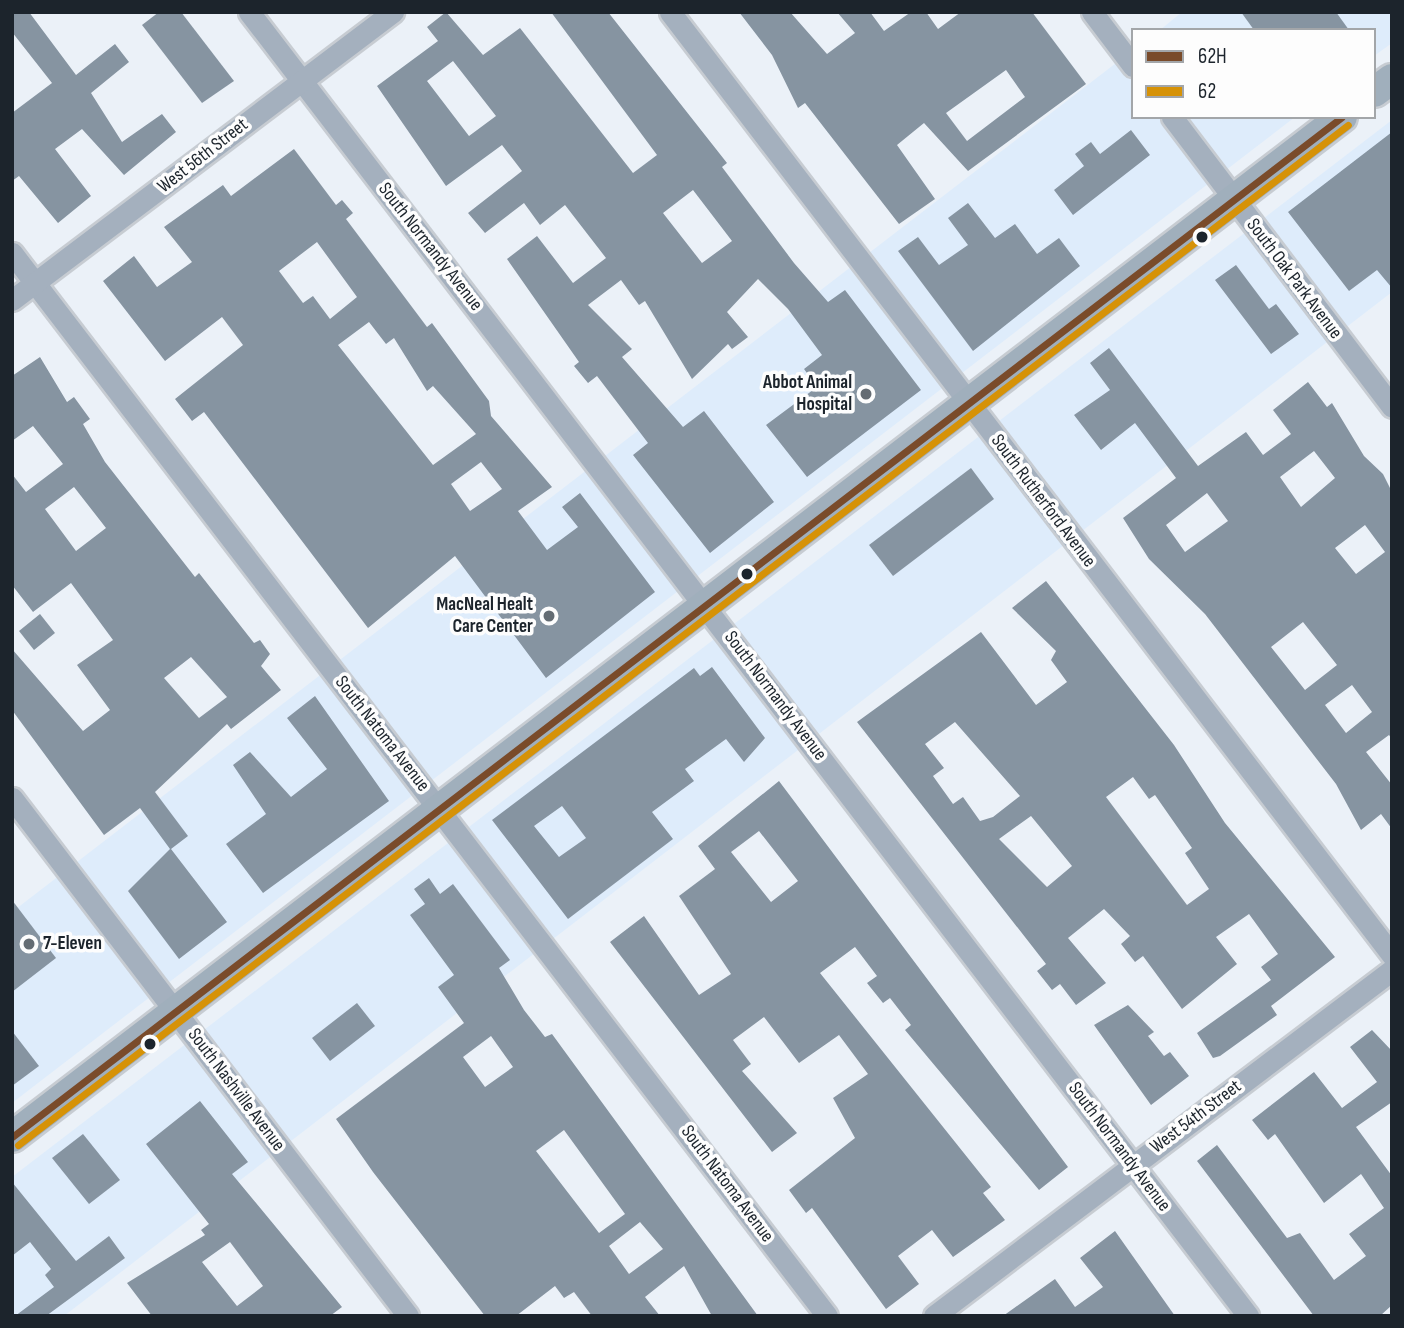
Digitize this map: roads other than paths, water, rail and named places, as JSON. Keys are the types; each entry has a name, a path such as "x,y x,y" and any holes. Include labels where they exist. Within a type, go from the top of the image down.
{"main road":[{"path":"1376,91 1392,79"},
{"path":"12,1138 1339,119"}],"street":[{"name":"South Normandy Avenue","path":"249,12 601,468 1248,1316"},
{"name":"West 56th Street","path":"12,300 393,12"},
{"name":"South Rutherford Avenue","path":"670,12 1392,955"},
{"path":"1092,12 1131,64"},
{"name":"South Oak Park Avenue","path":"1174,119 1392,407"},
{"name":"South Natoma Avenue","path":"12,253 441,809 827,1316"},
{"name":"South Nashville Avenue","path":"12,798 408,1316"},
{"name":"West 54th Street","path":"934,1316 1392,970"}],"place":[{"name":"Abbot Animal Hospital","path":"866,394"},
{"name":"MacNeal Healt Care Center","path":"549,616"},
{"name":"7-Eleven","path":"29,944"}]}
